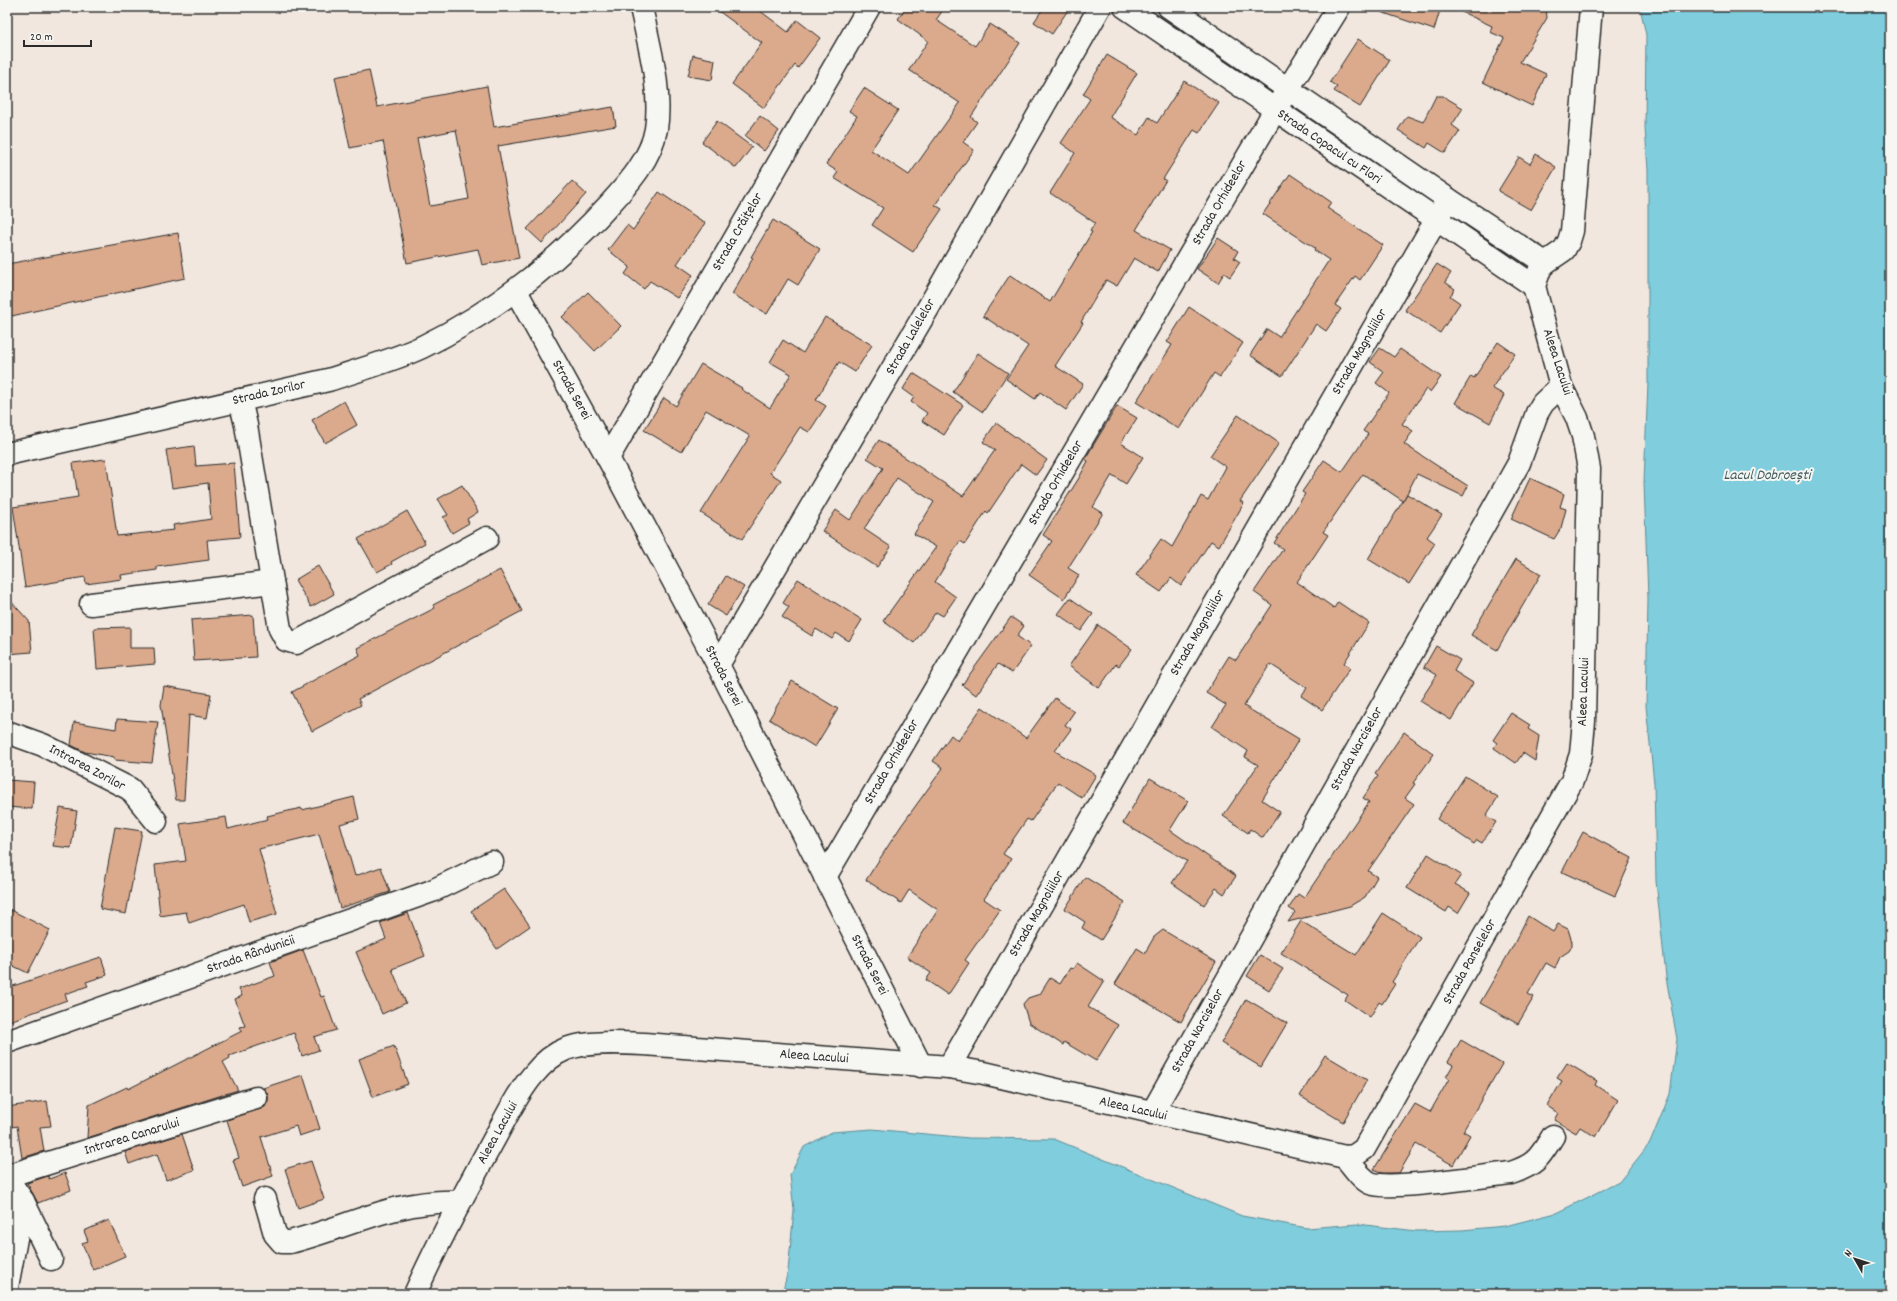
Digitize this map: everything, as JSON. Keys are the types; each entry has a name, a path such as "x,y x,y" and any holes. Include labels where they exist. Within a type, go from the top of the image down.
{"street":[{"name":"Strada Zorilor","path":"7,454 328,380 421,347 474,319 516,291 545,268 596,219 631,179 643,162 652,145 656,130 657,95 640,7"},
{"name":"Strada Crăițelor","path":"608,458 869,7"},
{"name":"Strada Lalelelor","path":"718,665 931,304 1100,7"},
{"name":"Strada Copacul cu Flori","path":"1125,7 1534,286"},
{"name":"Strada Copacul cu Flori","path":"1169,7 1448,199 1545,263"},
{"name":"Strada Orhideelor","path":"825,877 1275,110 1338,7"},
{"path":"1534,286 1537,276 1545,263 1564,250 1572,231 1591,7"},
{"name":"Strada Magnoliilor","path":"949,1067 1448,199"},
{"name":"Aleea Lacului","path":"1534,286 1561,386 1577,418 1583,436 1589,469 1584,721 1581,754"},
{"name":"Strada Serei","path":"516,291 608,458 718,665 921,1066"},
{"name":"Strada Narciselor","path":"1152,1113 1519,462 1537,413 1543,403 1561,386"},
{"path":"240,400 246,425 280,629 286,640 296,643 487,538"},
{"path":"91,604 272,582"},
{"name":"Intrarea Zorilor","path":"7,732 43,745 130,790 156,821"},
{"name":"Strada Panselelor","path":"1345,1157 1354,1156 1364,1149 1371,1140 1572,781 1581,754"},
{"name":"Strada Rândunicii","path":"7,1042 432,891 492,862"},
{"name":"Aleea Lacului","path":"415,1294 460,1202 518,1097 532,1076 546,1061 566,1049 616,1043 949,1067 984,1073 1345,1157"},
{"name":"Intrarea Canarului","path":"7,1177 256,1098"},
{"path":"1345,1157 1368,1182 1376,1185 1398,1185 1511,1173 1528,1168 1536,1161 1553,1136"},
{"path":"7,1177 23,1201 52,1259"},
{"path":"265,1199 276,1234 282,1242 290,1242 370,1215 406,1206 460,1202"},
{"path":"7,1287 23,1201"}],"water":[{"name":"Lacul Dobroești","path":"1640,7 1890,7 1890,1294 782,1294 788,1271 794,1210 790,1175 804,1147 832,1132 872,1129 969,1138 1054,1139 1242,1216 1307,1228 1357,1224 1417,1231 1462,1230 1505,1226 1556,1213 1619,1182 1650,1143 1670,1094 1677,1039 1666,977 1656,881 1654,783 1646,706 1648,599 1644,482 1648,383 1648,170 1645,128 1646,35"}],"building":[{"path":"713,7 755,7 788,32 797,20 820,38 798,68 795,65 764,108 732,84 762,43"},
{"path":"906,7 945,7 936,20 975,46 990,24 1020,43 971,117 977,122 963,142 974,150 935,205 942,209 913,252 872,225 883,208 834,178 838,172 826,164 857,116 849,111 864,88 898,110 871,150 909,175 960,103 909,70 928,41 898,19"},
{"path":"1044,7 1070,7 1052,34 1034,22"},
{"path":"1375,7 1441,7 1434,30 1375,10"},
{"path":"1451,7 1546,7 1547,18 1520,62 1546,74 1532,106 1483,82 1504,38 1490,32 1492,26"},
{"path":"1358,39 1390,60 1360,107 1334,91 1337,87 1330,82"},
{"path":"693,55 715,60 712,80 688,76"},
{"path":"1107,55 1137,73 1110,117 1138,135 1149,117 1157,123 1184,81 1219,103 1199,133 1194,130 1163,179 1166,180 1136,230 1170,250 1158,272 1134,258 1117,286 1106,280 1081,322 1083,323 1055,366 1083,384 1066,410 1040,392 1035,399 1006,379 1028,346 983,316 1010,275 1050,302 1092,232 1090,231 1095,223 1050,193 1075,153 1061,143 1090,99 1083,94"},
{"path":"369,70 377,107 487,86 494,127 613,107 616,126 498,146 519,258 482,265 478,249 407,263 383,141 350,148 335,77","holes":["456,130 469,199 430,206 417,138"]},
{"path":"1436,96 1443,96 1463,108 1452,125 1460,131 1445,153 1429,143 1426,148 1398,130 1407,116 1423,122"},
{"path":"760,116 779,131 764,151 745,136"},
{"path":"717,121 752,147 736,168 702,142"},
{"path":"1536,154 1556,167 1531,210 1498,191 1519,157 1530,164"},
{"path":"1290,174 1331,202 1327,208 1383,245 1360,280 1355,276 1335,305 1341,309 1326,331 1316,324 1282,376 1250,355 1267,329 1279,337 1329,260 1314,250 1315,248 1263,214"},
{"path":"572,181 586,194 542,243 527,229"},
{"path":"659,192 705,223 677,264 693,275 677,298 650,281 644,289 625,274 630,267 608,250 627,225 633,230"},
{"path":"773,220 820,249 798,285 788,279 767,314 732,294 753,258 751,257"},
{"path":"178,233 185,278 7,317 7,264"},
{"path":"1218,238 1238,251 1234,258 1240,262 1230,277 1224,273 1218,283 1197,269"},
{"path":"1437,264 1451,273 1445,282 1455,289 1450,296 1460,303 1440,333 1405,310"},
{"path":"588,292 621,326 595,351 562,317"},
{"path":"1189,307 1243,343 1220,377 1214,373 1179,429 1136,402 1172,345 1167,342"},
{"path":"825,317 872,345 855,372 839,362 816,400 826,406 809,432 800,427 770,473 781,480 742,539 701,513 750,436 706,410 681,452 644,430 664,398 676,406 701,364 742,388 741,389 770,408 791,374 770,362 783,340 803,353"},
{"path":"1498,342 1515,354 1492,388 1504,395 1490,423 1455,403 1471,376 1474,378"},
{"path":"1380,348 1394,357 1400,349 1441,377 1430,392 1426,389 1402,424 1413,431 1404,444 1468,486 1463,496 1417,474 1403,501 1363,474 1323,532 1328,535 1297,582 1334,608 1338,602 1369,623 1344,663 1350,668 1322,710 1301,696 1307,688 1270,664 1244,706 1299,739 1262,800 1280,812 1263,838 1250,829 1248,833 1223,816 1258,765 1245,757 1248,751 1212,727 1226,705 1206,693 1229,656 1236,660 1272,605 1254,592 1283,549 1274,543 1305,494 1302,492 1324,460 1342,472 1368,434 1363,431 1389,393 1376,383 1384,372 1370,362"},
{"path":"978,353 1008,373 983,412 953,392"},
{"path":"913,373 963,405 944,435 922,421 927,413 911,402 914,397 903,389"},
{"path":"344,401 357,425 325,443 312,420"},
{"path":"1117,406 1137,418 1121,443 1143,457 1126,484 1112,475 1093,507 1103,513 1068,568 1079,575 1064,599 1029,575 1052,541 1043,535 1079,478 1088,461 1085,459"},
{"path":"1238,415 1279,443 1240,501 1244,503 1219,546 1211,541 1181,586 1171,578 1161,592 1136,575 1161,539 1172,547 1201,496 1208,500 1226,467 1210,456"},
{"path":"996,423 1047,460 1036,475 1021,464 988,513 986,511 965,544 960,541 935,582 956,597 943,616 936,612 914,643 883,621 936,547 914,534 934,502 897,478 864,529 891,547 877,567 822,531 836,510 850,520 883,468 867,458 879,440 963,496 995,450 983,442"},
{"path":"194,446 196,466 234,463 240,537 207,540 209,560 157,567 157,570 121,575 122,579 86,584 85,577 25,587 13,507 78,497 73,463 106,459 117,536 174,530 173,525 211,519 208,483 172,488 166,450"},
{"path":"1530,478 1564,494 1560,507 1566,509 1561,528 1554,539 1511,519"},
{"path":"462,485 478,512 467,519 469,523 452,533 443,517 448,515 438,499"},
{"path":"1407,494 1442,515 1427,537 1435,543 1409,584 1368,559"},
{"path":"407,511 425,543 391,562 392,564 377,572 358,539"},
{"path":"1516,559 1541,574 1497,650 1471,635"},
{"path":"318,566 334,594 311,607 295,580"},
{"path":"500,570 522,611 358,699 361,705 312,731 292,692 360,655 357,648 435,608 433,605"},
{"path":"726,576 744,587 726,616 708,605"},
{"path":"798,579 862,620 849,641 836,633 832,639 816,629 812,636 782,617 789,607 783,603"},
{"path":"7,597 29,621 32,652 7,654"},
{"path":"1070,598 1093,614 1081,631 1058,614"},
{"path":"253,615 256,657 194,661 191,620"},
{"path":"1011,617 1024,626 1017,636 1031,646 1012,673 998,664 976,695 962,685"},
{"path":"1098,625 1132,649 1119,666 1116,664 1099,688 1069,666"},
{"path":"130,627 130,648 154,648 155,664 97,669 94,628"},
{"path":"1436,646 1460,660 1454,671 1473,683 1451,720 1420,701 1437,675 1424,667"},
{"path":"792,681 838,709 815,747 769,719"},
{"path":"164,686 211,694 207,718 189,715 184,800 176,800 161,705"},
{"path":"1055,698 1074,712 1065,725 1071,729 1055,751 1096,775 1082,798 1058,782 1031,821 1027,819 1003,854 1011,859 984,899 1000,910 965,960 969,963 948,995 926,980 931,973 907,957 938,910 909,890 901,903 866,880 901,826 943,768 933,761 951,735 958,741 982,707 1026,738"},
{"path":"1511,713 1530,725 1528,729 1539,736 1535,761 1523,753 1516,763 1494,748 1497,743 1493,740"},
{"path":"117,719 158,722 152,763 114,760 114,757 85,752 71,745 74,722 116,729"},
{"path":"1404,732 1434,754 1413,783 1415,784 1405,798 1414,804 1368,871 1377,877 1365,897 1350,906 1288,922 1295,912 1289,908 1298,894 1304,898 1369,802 1363,798 1378,776 1375,774"},
{"path":"1465,776 1498,797 1486,816 1496,822 1482,843 1477,840 1474,844 1437,819"},
{"path":"1150,778 1188,801 1170,830 1236,876 1224,894 1216,888 1204,905 1172,883 1187,861 1123,823"},
{"path":"7,780 34,782 32,809 7,807"},
{"path":"354,797 359,819 340,824 355,876 381,867 390,892 340,908 319,834 259,849 277,914 249,922 244,904 189,923 186,912 160,916 155,865 186,861 180,824 226,817 228,829 268,819 267,816 301,808 302,810"},
{"path":"60,808 77,811 71,848 53,846"},
{"path":"115,827 142,831 126,914 100,909"},
{"path":"1583,832 1632,858 1615,896 1562,872"},
{"path":"1428,854 1461,875 1455,884 1470,893 1458,913 1449,907 1446,912 1407,888"},
{"path":"1085,877 1125,902 1101,940 1082,928 1085,922 1065,909"},
{"path":"504,889 530,926 497,949 471,911"},
{"path":"7,908 50,930 28,973 7,963"},
{"path":"408,913 425,956 392,969 406,1003 382,1014 356,952 386,939 380,923"},
{"path":"1383,913 1420,937 1392,982 1395,984 1382,1004 1379,1002 1370,1017 1345,1000 1348,995 1281,953 1301,921 1356,955"},
{"path":"1528,916 1553,932 1558,924 1568,929 1572,946 1569,951 1560,957 1555,968 1546,963 1528,994 1534,997 1518,1024 1480,1003 1513,946"},
{"path":"1163,930 1216,962 1181,1022 1115,984 1137,948 1145,953 1154,937"},
{"path":"303,950 321,997 324,996 336,1030 314,1037 319,1050 302,1056 294,1033 229,1056 230,1058 223,1062 238,1090 87,1138 89,1105 127,1087 128,1089 242,1031 240,1027 245,1026 235,999 242,996 239,989 275,976 270,962"},
{"path":"1260,955 1283,969 1269,990 1247,976"},
{"path":"101,957 107,975 86,982 88,986 65,994 67,1000 7,1022 7,988"},
{"path":"1077,963 1104,981 1088,1007 1118,1025 1096,1061 1064,1042 1063,1045 1029,1023 1023,1004 1028,998 1040,994 1050,978 1060,984 1070,968 1073,969"},
{"path":"1246,999 1287,1023 1261,1067 1221,1043"},
{"path":"1461,1040 1502,1064 1463,1131 1470,1135 1453,1165 1416,1144 1399,1173 1382,1173 1374,1169 1415,1104 1430,1112 1449,1079 1446,1077 1453,1065 1448,1062"},
{"path":"394,1046 408,1084 373,1097 359,1059"},
{"path":"1325,1055 1367,1080 1343,1122 1300,1096"},
{"path":"1567,1063 1597,1081 1595,1085 1618,1100 1596,1137 1580,1127 1576,1133 1554,1120 1558,1113 1547,1106 1562,1081 1557,1078"},
{"path":"303,1075 320,1129 299,1136 296,1126 261,1137 273,1176 242,1187 233,1160 239,1158 227,1120 265,1107 268,1101 268,1095 263,1088"},
{"path":"47,1101 51,1126 40,1127 44,1151 22,1158 17,1126 7,1128 7,1107"},
{"path":"182,1134 194,1170 166,1180 157,1154 129,1164 125,1152"},
{"path":"311,1161 324,1199 298,1208 285,1169"},
{"path":"65,1173 71,1190 38,1203 27,1183 48,1176 49,1179"},
{"path":"109,1220 125,1256 93,1270 82,1243 88,1241 84,1231"}]}
